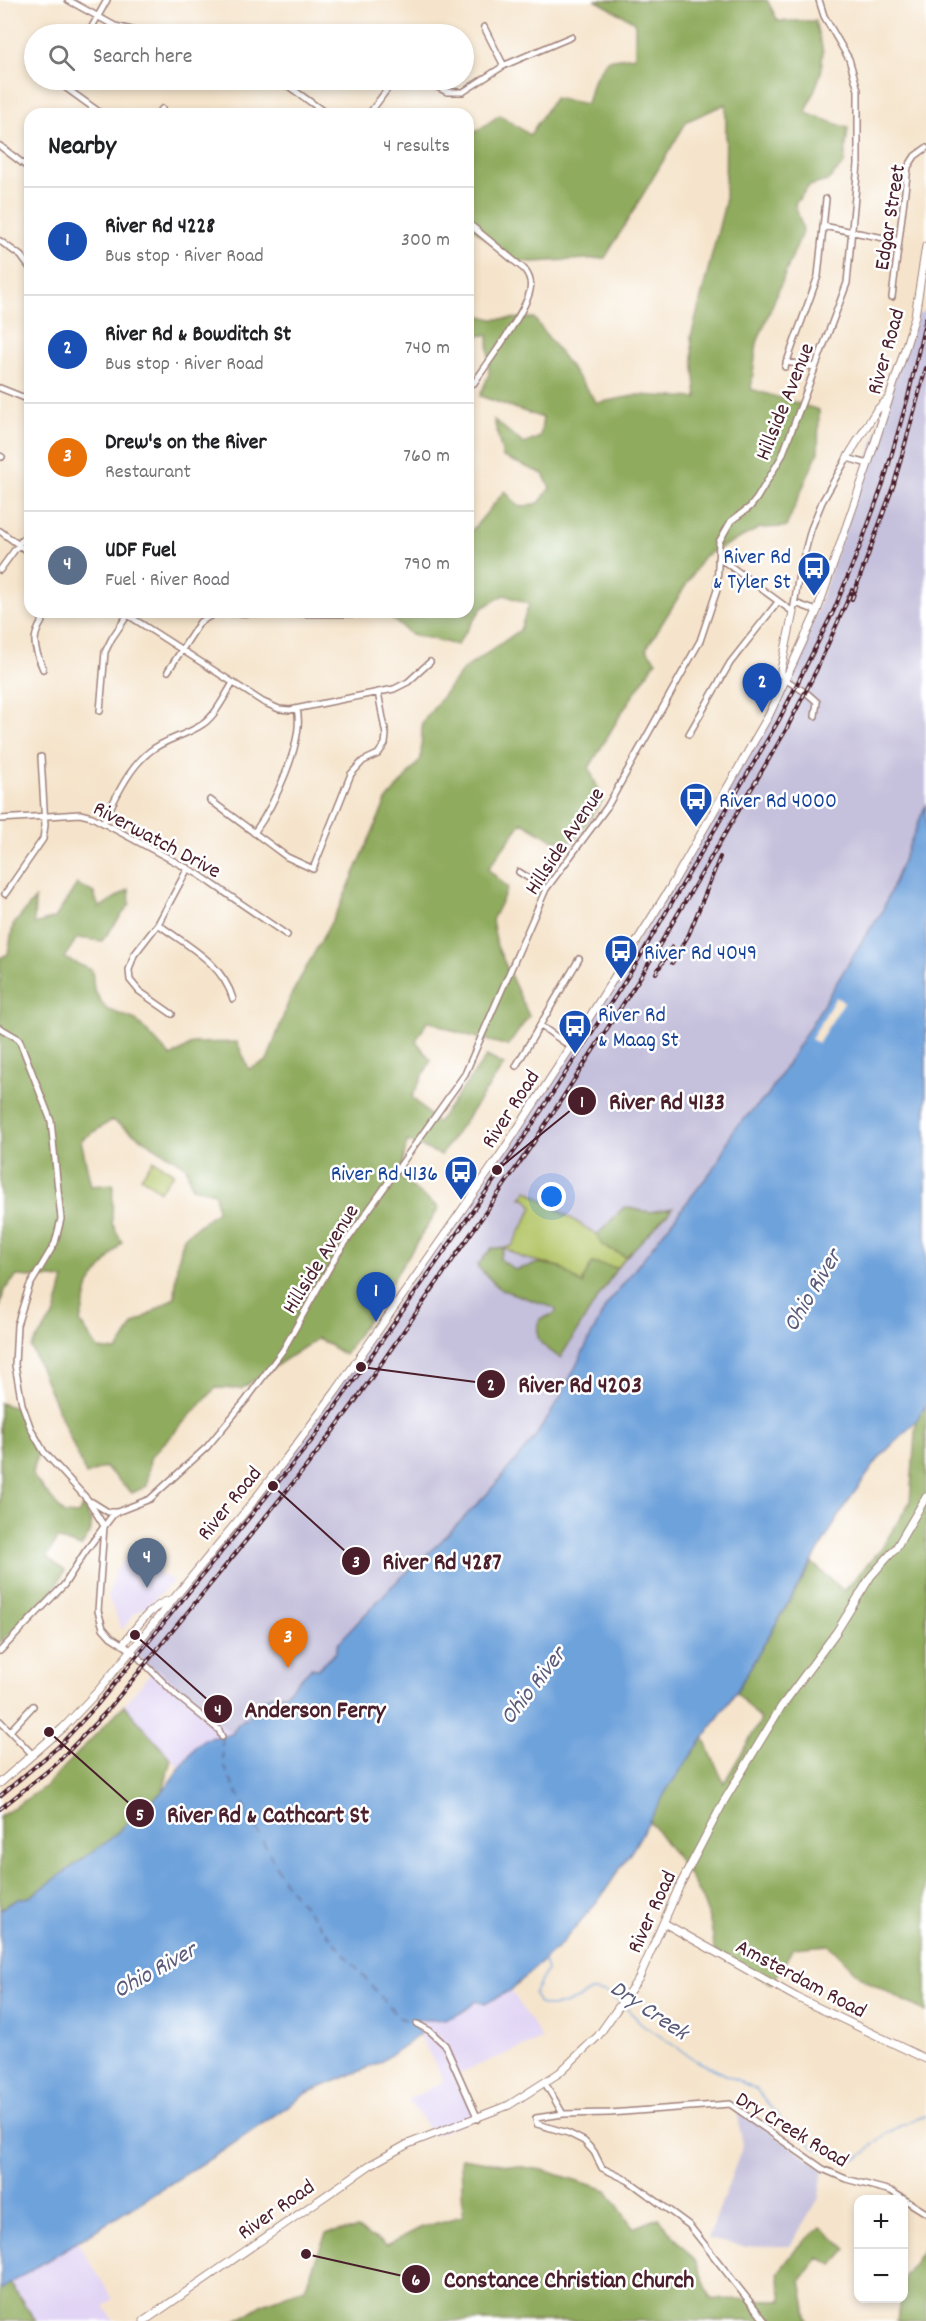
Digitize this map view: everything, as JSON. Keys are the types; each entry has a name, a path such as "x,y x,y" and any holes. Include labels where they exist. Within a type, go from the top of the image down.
{"main road":[{"name":"River Road","path":"0,1783 82,1709 249,1507 336,1391 503,1151 670,888 769,715 817,611 868,464 915,316 926,246"},
{"path":"847,458 876,411 890,397"},
{"path":"786,680 780,670 793,612"},
{"name":"River Road","path":"144,2321 370,2165 408,2144 478,2119 508,2105 545,2083 572,2062 598,2036 639,1978 679,1887 724,1801 776,1717 837,1631 871,1576 896,1548 926,1497"},
{"path":"123,1644 160,1602 174,1598"},
{"name":"Amsterdam Road","path":"664,1923 795,1997 926,2060"}],"street":[{"path":"68,0 112,24"},
{"path":"94,24 107,0"},
{"name":"Hillside Avenue","path":"0,1651 60,1590 90,1544 117,1512 150,1499 207,1447 283,1350 336,1256 465,1074 546,890 607,807 691,659 703,633 717,590 719,542 727,526 757,498 782,456 847,283 858,164 858,90 849,59 824,16 819,0"},
{"path":"484,27 504,66"},
{"path":"474,85 504,66 572,38"},
{"path":"71,90 94,108"},
{"path":"294,90 319,108"},
{"path":"373,108 387,90"},
{"path":"443,90 447,92 466,90"},
{"path":"0,146 24,164"},
{"name":"Edgar Street","path":"892,297 908,167 915,156 926,148"},
{"path":"815,367 786,365 818,276 826,199"},
{"path":"823,226 899,240"},
{"path":"474,229 524,269 531,284 527,300 474,382"},
{"path":"0,241 24,260"},
{"path":"0,388 24,398"},
{"path":"718,559 793,612 799,574 811,529 822,502 847,458 868,464"},
{"path":"0,531 24,548"},
{"path":"0,570 24,537"},
{"path":"689,734 730,663 778,602"},
{"path":"795,603 817,611"},
{"path":"43,669 34,640 36,629 44,618"},
{"path":"100,711 105,652 124,618"},
{"path":"134,618 272,707 284,710 394,689 408,682 430,662"},
{"path":"168,671 200,622 206,618"},
{"path":"786,680 817,702 815,716"},
{"path":"103,823 122,787 146,755 207,721 233,683"},
{"path":"210,800 292,861 314,869 351,774 358,765 378,754 386,744 378,692"},
{"path":"254,833 269,812 296,744 297,709"},
{"path":"5,894 40,845 45,832 41,757"},
{"name":"Riverwatch Drive","path":"0,819 80,814 103,823 188,868 287,935"},
{"path":"172,1014 139,991 130,980 129,975 134,955 158,924 188,868"},
{"path":"519,872 546,890"},
{"path":"158,924 217,968 227,982 233,999"},
{"path":"516,1066 579,960"},
{"path":"541,1026 571,1047"},
{"path":"0,1028 19,1039 51,1121 61,1219 55,1243 32,1281 20,1312 14,1352 18,1391 26,1416 41,1446 55,1465 88,1500 104,1526 99,1619 106,1633 131,1650 177,1696 219,1730 222,1737"},
{"path":"88,1500 101,1509 117,1512"},
{"path":"90,1544 102,1548"},
{"path":"10,1731 33,1706"},
{"path":"0,1721 33,1755"},
{"path":"417,2024 430,2031 445,2045 478,2119"},
{"path":"545,2083 563,2114"},
{"name":"Dry Creek Road","path":"765,2321 689,2225 629,2181 602,2168 594,2152 584,2141 535,2122 537,2117 730,2104 823,2169 846,2179 891,2191 926,2213"}],"shaded area":[{"path":"926,310 926,804 881,914 867,933 768,1095 734,1129 716,1165 533,1440 439,1543 391,1587 338,1643 336,1652 318,1670 311,1668 285,1694 272,1695 257,1703 249,1716 238,1724 232,1734 159,1670 153,1671 131,1650 294,1448 503,1151 628,957 769,715 817,611 915,316"},
{"path":"135,1553 140,1554 158,1573 173,1582 147,1606 135,1613 122,1630 108,1596 116,1570 126,1558"},
{"path":"159,1670 232,1734 196,1746 180,1768 124,1705 153,1671"},
{"path":"511,1990 542,2039 457,2074 478,2119 433,2135 408,2100 444,2081 419,2035 417,2019 465,2012 476,2001 485,2004"},
{"path":"735,2107 823,2169 819,2198 790,2246 745,2247 708,2239 743,2145"},
{"path":"77,2241 113,2299 104,2306 114,2321 36,2321 10,2283"}],"green space":[{"path":"595,0 767,0 778,21 815,21 823,51 821,73 806,113 848,128 844,164 827,181 809,186 795,204 803,230 757,343 751,389 819,410 818,452 786,527 760,528 704,556 646,649 656,661 589,768 603,800 574,841 553,840 522,822 488,869 508,888 492,920 497,946 529,1016 508,1046 456,1032 428,1020 416,1041 431,1060 412,1097 437,1123 487,1056 504,1065 441,1155 407,1141 400,1178 439,1208 345,1355 318,1338 241,1389 216,1388 150,1458 147,1486 132,1493 105,1467 86,1475 31,1347 55,1314 64,1279 17,1276 4,1290 0,1308 0,958 8,954 13,925 35,899 34,924 55,918 77,884 94,893 99,908 129,889 130,904 102,941 77,938 64,958 92,970 94,990 106,1009 136,1020 171,1057 193,1043 237,1042 249,1069 267,1061 291,995 340,906 386,801 421,759 422,723 463,670 520,630 529,604 504,595 482,608 457,645 410,634 391,618 474,618 474,528 505,491 519,507 539,503 550,488 543,474 503,457 494,420 524,444 540,437 543,418 480,396 489,374 488,335 474,336 474,314 492,319 534,318 597,403 638,395 697,398 691,337 725,203 726,104 687,121 605,258 513,261 474,229 474,133 500,115 530,135 554,98 587,104 593,81 607,60 635,56 635,22","holes":["112,1120 186,1166 192,1188 215,1193 217,1211 184,1237 177,1265 175,1297 133,1325 117,1351 98,1349 80,1322 89,1285 122,1242 112,1223 113,1184 91,1186 81,1140"]},
{"path":"153,1160 174,1173 160,1191 141,1177"},
{"path":"527,1190 597,1235 602,1245 626,1257 617,1268 592,1263 583,1286 560,1267 523,1258 505,1248 512,1246 533,1207 526,1198 521,1198"},
{"path":"624,1207 650,1212 673,1208 626,1257 602,1245 597,1235"},
{"path":"492,1248 505,1248 499,1258 515,1270 540,1263 560,1267 583,1285 583,1280 592,1263 617,1268 560,1358 543,1346 538,1338 540,1319 554,1314 555,1308 500,1289 477,1266"},
{"path":"0,1403 16,1408 37,1455 32,1475 64,1514 78,1515 82,1506 89,1517 91,1526 81,1547 57,1539 47,1557 65,1571 51,1593 0,1643"},
{"path":"926,1405 926,2012 861,1978 829,1945 793,1948 772,1984 714,1951 708,1914 701,1897 682,1866 649,1821 668,1788 703,1737 724,1783 761,1720 736,1692 812,1563 844,1591 881,1549 910,1502 916,1421"},
{"path":"124,1705 171,1759 163,1791 108,1841 30,1897 18,1899 0,1909 0,1817 47,1785"},
{"path":"461,2158 543,2170 607,2190 633,2228 658,2218 696,2262 711,2299 782,2300 778,2273 797,2248 821,2227 847,2249 833,2265 819,2258 801,2280 808,2321 236,2321 265,2303 305,2288 326,2233 358,2229 387,2245 422,2227 463,2216"},
{"path":"926,2245 926,2321 897,2321 899,2303 908,2303 908,2271"},
{"path":"10,2283 36,2321 0,2321 0,2289"}],"water":[{"name":"Ohio River","path":"926,804 926,1405 916,1421 880,1457 844,1507 736,1692 668,1788 633,1849 601,1897 561,1944 511,1990 485,2004 476,2001 463,2012 449,2018 417,2019 419,2035 379,2063 307,2093 221,2152 0,2290 0,1909 18,1899 30,1897 108,1841 163,1791 196,1746 204,1739 232,1734 238,1724 249,1716 257,1703 272,1695 285,1694 311,1668 318,1669 336,1652 338,1643 391,1587 486,1495 533,1440 559,1400 606,1306 716,1165 734,1129 768,1095 867,933 881,914"}],"pier":[{"path":"836,997 844,1002 818,1043 811,1039"}],"waterway":[{"name":"Dry Creek","path":"544,1960 547,1970 534,1994 539,2004 552,2007 576,2000 591,1991 605,1992 619,2002"},
{"name":"Dry Creek","path":"623,2005 642,2024 695,2060 756,2089 781,2120 814,2147 841,2157 857,2159 887,2134 926,2116"}],"ferry route":[{"path":"222,1738 223,1765 286,1885 398,2017 416,2024"}],"railway":[{"path":"0,1796 58,1747 97,1705 313,1439 525,1136 634,967 779,720 834,610 884,481 908,397 926,318"},
{"path":"852,599 894,484 926,368"},
{"path":"0,1809 55,1765 107,1711 306,1467 354,1403 534,1142 643,973 786,730 817,669 852,590"},
{"path":"672,963 689,934 720,857"},
{"path":"656,973 672,947"}],"place":[{"name":"River Rd & Tyler St","path":"814,597"},
{"name":"River Rd & Bowditch St","path":"762,713"},
{"name":"River Rd 4000","path":"696,828"},
{"name":"River Rd 4049","path":"621,980"},
{"name":"River Rd & Maag St","path":"575,1055"},
{"name":"River Rd 4133","path":"497,1170"},
{"name":"River Rd 4136","path":"461,1201"},
{"name":"River Rd 4228","path":"376,1322"},
{"name":"River Rd 4203","path":"361,1367"},
{"name":"River Rd 4287","path":"273,1486"},
{"name":"UDF Fuel","path":"147,1588"},
{"name":"Anderson Ferry","path":"135,1635"},
{"name":"Drew's on the River","path":"288,1668"},
{"name":"River Rd & Cathcart St","path":"49,1732"},
{"name":"Constance Christian Church","path":"306,2254"}]}
